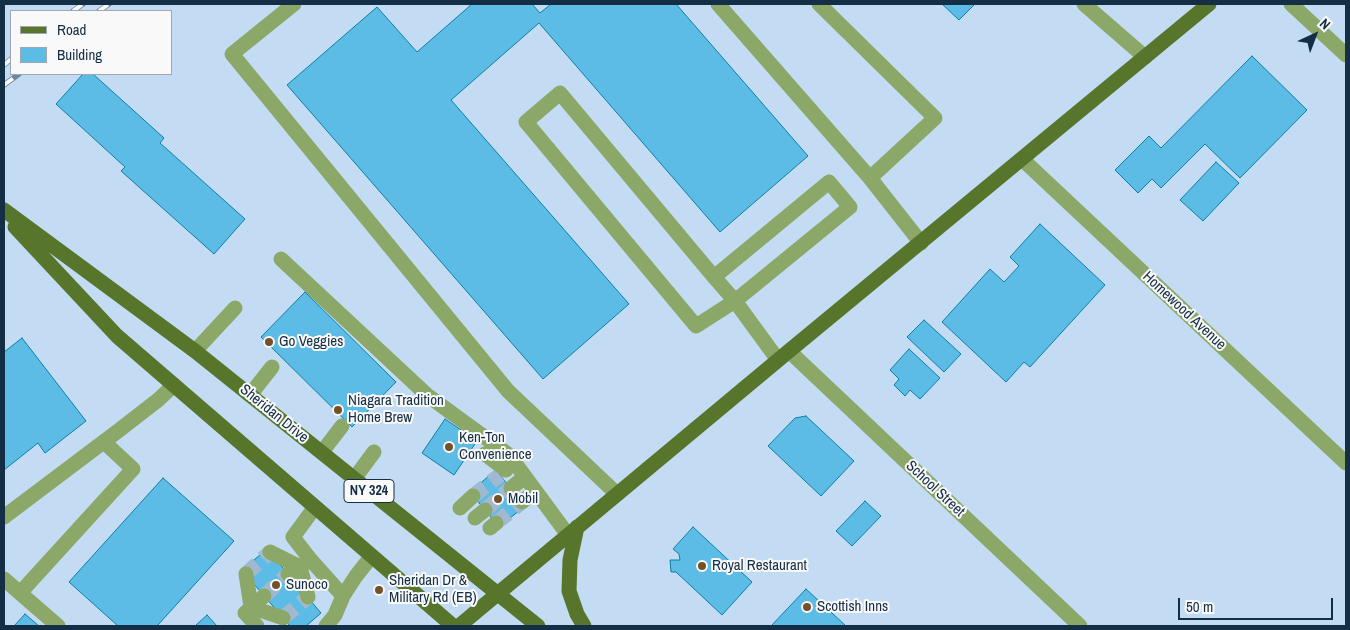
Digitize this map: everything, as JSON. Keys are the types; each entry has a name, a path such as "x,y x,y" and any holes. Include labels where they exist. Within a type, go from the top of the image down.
{"main road":[{"path":"459,626 1209,4"},
{"name":"Sheridan Drive","path":"4,210 195,351 538,626"},
{"path":"4,214 117,336 453,626"},
{"path":"573,531 569,591 577,614 584,626"}],"street":[{"path":"294,4 232,54 508,391 617,494"},
{"path":"718,4 870,178 920,243"},
{"path":"818,4 935,118 870,178"},
{"path":"1084,4 1145,57"},
{"path":"1291,4 1346,55"},
{"name":"School Street","path":"734,301 696,326 526,122 560,93 734,301 784,355 1080,626"},
{"name":"Homewood Avenue","path":"1022,158 1346,463"},
{"path":"714,277 829,182 850,207 734,301"},
{"path":"281,259 427,395 509,455 507,469"},
{"path":"195,351 235,308"},
{"path":"250,394 272,367"},
{"path":"4,517 104,442 158,400 174,385"},
{"path":"322,452 342,426"},
{"path":"20,593 133,469 104,442"},
{"path":"354,479 374,452"},
{"path":"485,454 507,469 525,477 535,491 573,531"},
{"path":"511,488 525,477"},
{"path":"522,502 535,491"},
{"path":"460,508 474,496"},
{"path":"308,597 293,537 315,507"},
{"path":"270,552 299,567 343,596"},
{"path":"326,626 335,615 343,596 356,576 372,557"},
{"path":"246,574 251,607"},
{"path":"4,579 58,626"},
{"path":"257,626 245,612 264,596"},
{"path":"251,607 283,618"}],"building":[{"path":"472,4 532,4 540,13 551,4 676,4 808,156 720,232 539,23 451,100 629,304 543,379 287,85 377,7 417,52"},
{"path":"942,4 975,4 959,20"},
{"path":"1252,56 1307,110 1240,178 1205,144 1161,188 1152,179 1138,193 1115,170 1149,136 1161,148"},
{"path":"82,75 94,75 164,138 160,143 245,219 214,254 121,171 125,167 56,104"},
{"path":"1216,162 1239,183 1203,221 1180,200"},
{"path":"1040,224 1105,285 1030,367 1024,362 1006,382 942,322 990,269 1004,282 1019,266 1010,257"},
{"path":"305,292 396,382 352,427 261,337"},
{"path":"924,320 961,354 944,372 907,337"},
{"path":"22,338 86,421 45,453 38,443 4,470 4,352"},
{"path":"909,349 940,378 920,399 910,390 905,396 894,385 899,379 890,370"},
{"path":"806,416 854,461 821,496 768,446 795,418"},
{"name":"Ken-Ton Convenience","path":"445,419 477,441 454,475 422,453"},
{"name":"Mobil","path":"496,470 525,506 499,527 470,492"},
{"path":"163,478 234,541 157,626 118,626 69,582"},
{"path":"865,501 881,516 852,546 836,531"},
{"name":"Royal Restaurant","path":"693,527 752,582 722,615 676,572 671,572 670,560 680,560 679,554 673,549"},
{"name":"Sunoco","path":"267,549 321,613 306,626 290,626 242,570"},
{"name":"Scottish Inns","path":"806,589 846,626 771,626"},
{"path":"25,614 39,626 14,626"},
{"path":"207,615 217,626 195,626"}],"tunnel":[{"path":"473,496 500,475"},
{"path":"485,510 511,488"},
{"path":"496,523 522,502"},
{"path":"246,574 270,552"},
{"path":"264,596 288,574"},
{"path":"283,618 308,597"}],"railway":[{"path":"74,10 83,4"},
{"path":"100,10 109,4"},
{"path":"4,65 10,60"},
{"path":"4,85 18,75"}],"place":[{"name":"Go Veggies","path":"269,342"},
{"name":"Niagara Tradition Home Brew","path":"338,410"},
{"name":"Ken-Ton Convenience","path":"449,447"},
{"name":"Mobil","path":"498,499"},
{"name":"Royal Restaurant","path":"702,566"},
{"name":"Sunoco","path":"276,585"},
{"name":"Sheridan Dr & Military Rd (EB)","path":"379,590"},
{"name":"Scottish Inns","path":"807,607"}]}
